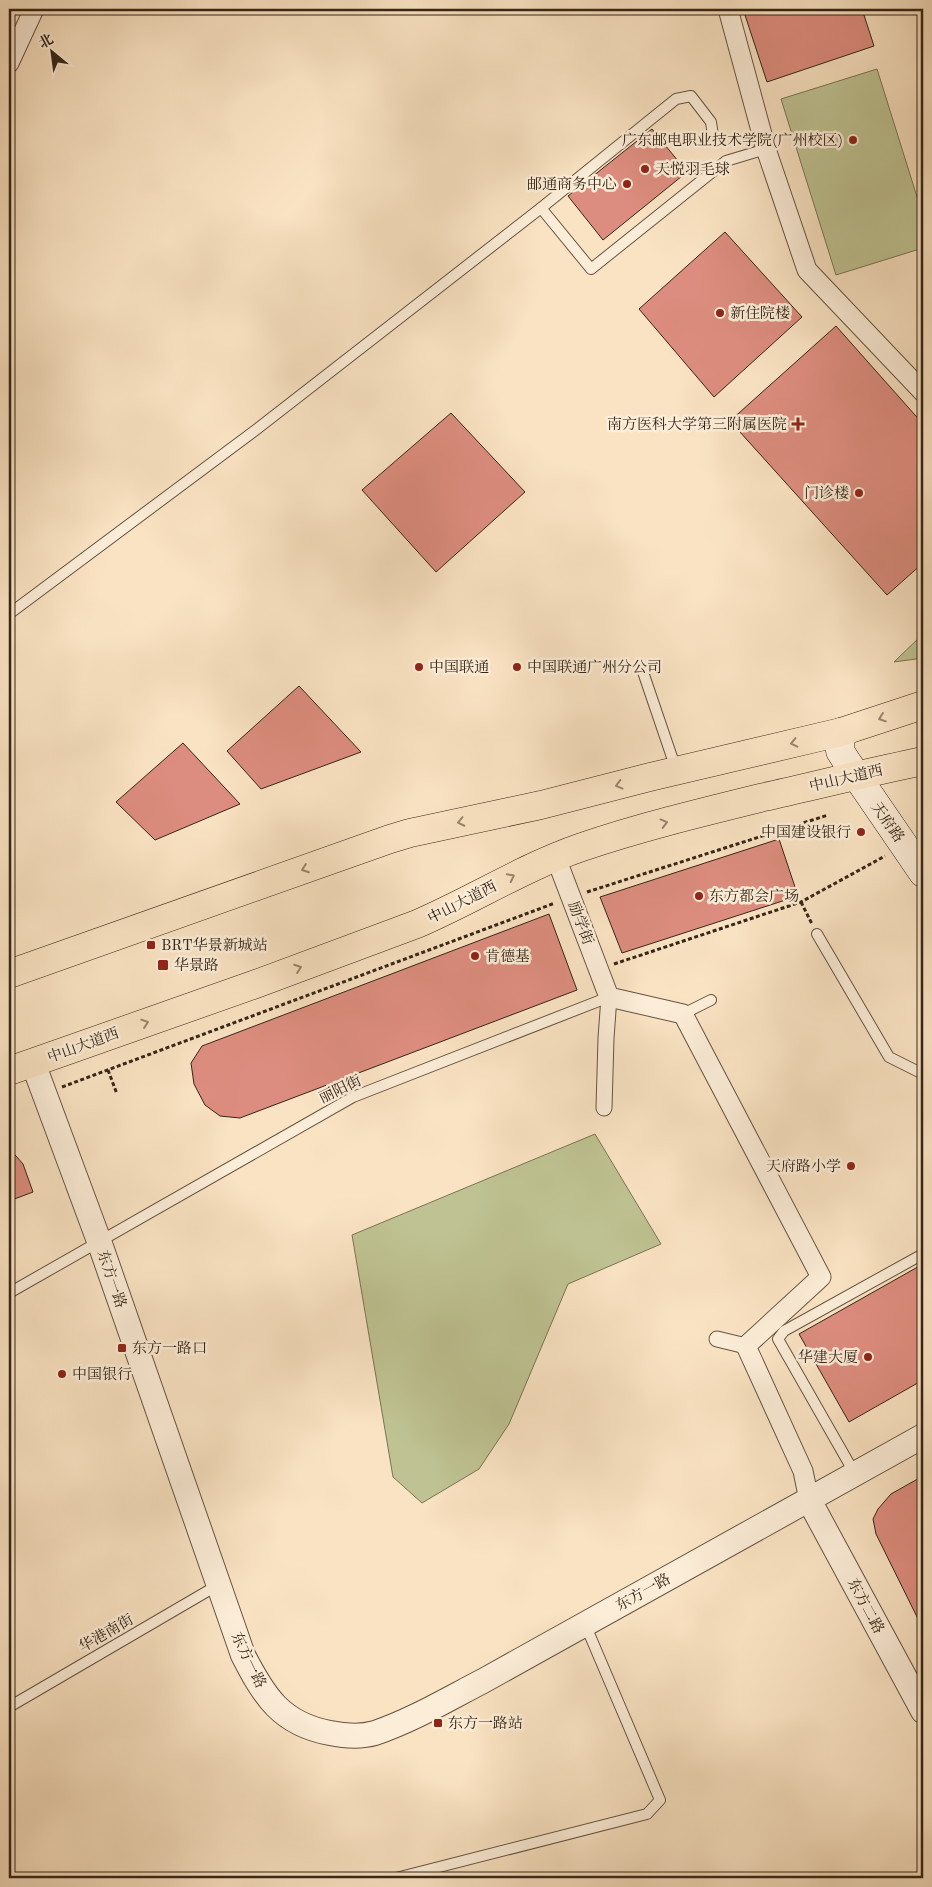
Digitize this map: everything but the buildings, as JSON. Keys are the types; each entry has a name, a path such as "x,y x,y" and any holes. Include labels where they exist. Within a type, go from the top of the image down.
{"highway":[{"path":"9,974 410,833 541,805 677,770 841,732 923,705"},
{"name":"中山大道西","path":"21,1067 253,985 417,924 517,874 581,848 637,830 719,808 865,773 923,762"}],"main road":[{"name":"天府路","path":"841,732 840,751 865,773 923,841"},
{"name":"天府路","path":"865,773 923,873"}],"street":[{"path":"9,63 34,9"},
{"path":"728,9 766,149 807,270 923,392"},
{"name":"励学街","path":"556,858 608,993"},
{"path":"604,1108 608,993 683,1014 821,1277 746,1346"},
{"name":"东方一路","path":"21,1067 44,1093 99,1241 243,1655 258,1685 277,1708 300,1725 347,1737 374,1733 420,1713 483,1681 923,1436"},
{"path":"717,1338 746,1346"},
{"path":"746,1346 803,1471 809,1500"},
{"name":"东方二路","path":"809,1500 923,1711"}],"lane":[{"path":"9,614 257,429 541,208 676,99 691,96 711,122 713,136"},
{"path":"541,208 591,269 726,162 766,149"},
{"path":"642,669 677,770"},
{"path":"817,934 889,1057 923,1074"},
{"name":"丽阳街","path":"9,1293 353,1097 608,993"},
{"path":"683,1014 711,1000"},
{"path":"855,1474 778,1339 784,1331 923,1254"},
{"name":"华港南街","path":"9,1707 218,1585"},
{"path":"396,1878 646,1814 660,1800 585,1624"}],"path":[{"path":"44,1093 571,897 828,816"},
{"path":"599,969 801,902 885,856"},
{"path":"801,902 817,934"},
{"path":"108,1070 117,1094"}],"green space":[{"path":"877,69 923,216 923,248 836,275 781,99"},
{"path":"923,634 923,658 894,662"},
{"path":"595,1134 661,1244 568,1284 509,1424 479,1469 422,1503 393,1477 352,1235"}],"place":[{"name":"广东邮电职业技术学院(广州校区)","path":"853,140"},
{"name":"天悦羽毛球","path":"645,169"},
{"name":"邮通商务中心","path":"627,184"},
{"name":"新住院楼","path":"720,313"},
{"name":"南方医科大学第三附属医院","path":"798,424"},
{"name":"门诊楼","path":"859,493"},
{"name":"中国联通","path":"419,667"},
{"name":"中国联通广州分公司","path":"517,667"},
{"name":"中国建设银行","path":"861,832"},
{"name":"东方都会广场","path":"699,896"},
{"name":"BRT华景新城站","path":"151,945"},
{"name":"肯德基","path":"475,956"},
{"name":"华景路","path":"163,965"},
{"name":"天府路小学","path":"851,1166"},
{"name":"东方一路口","path":"122,1348"},
{"name":"华建大厦","path":"868,1357"},
{"name":"中国银行","path":"62,1374"},
{"name":"东方一路站","path":"438,1723"}]}
